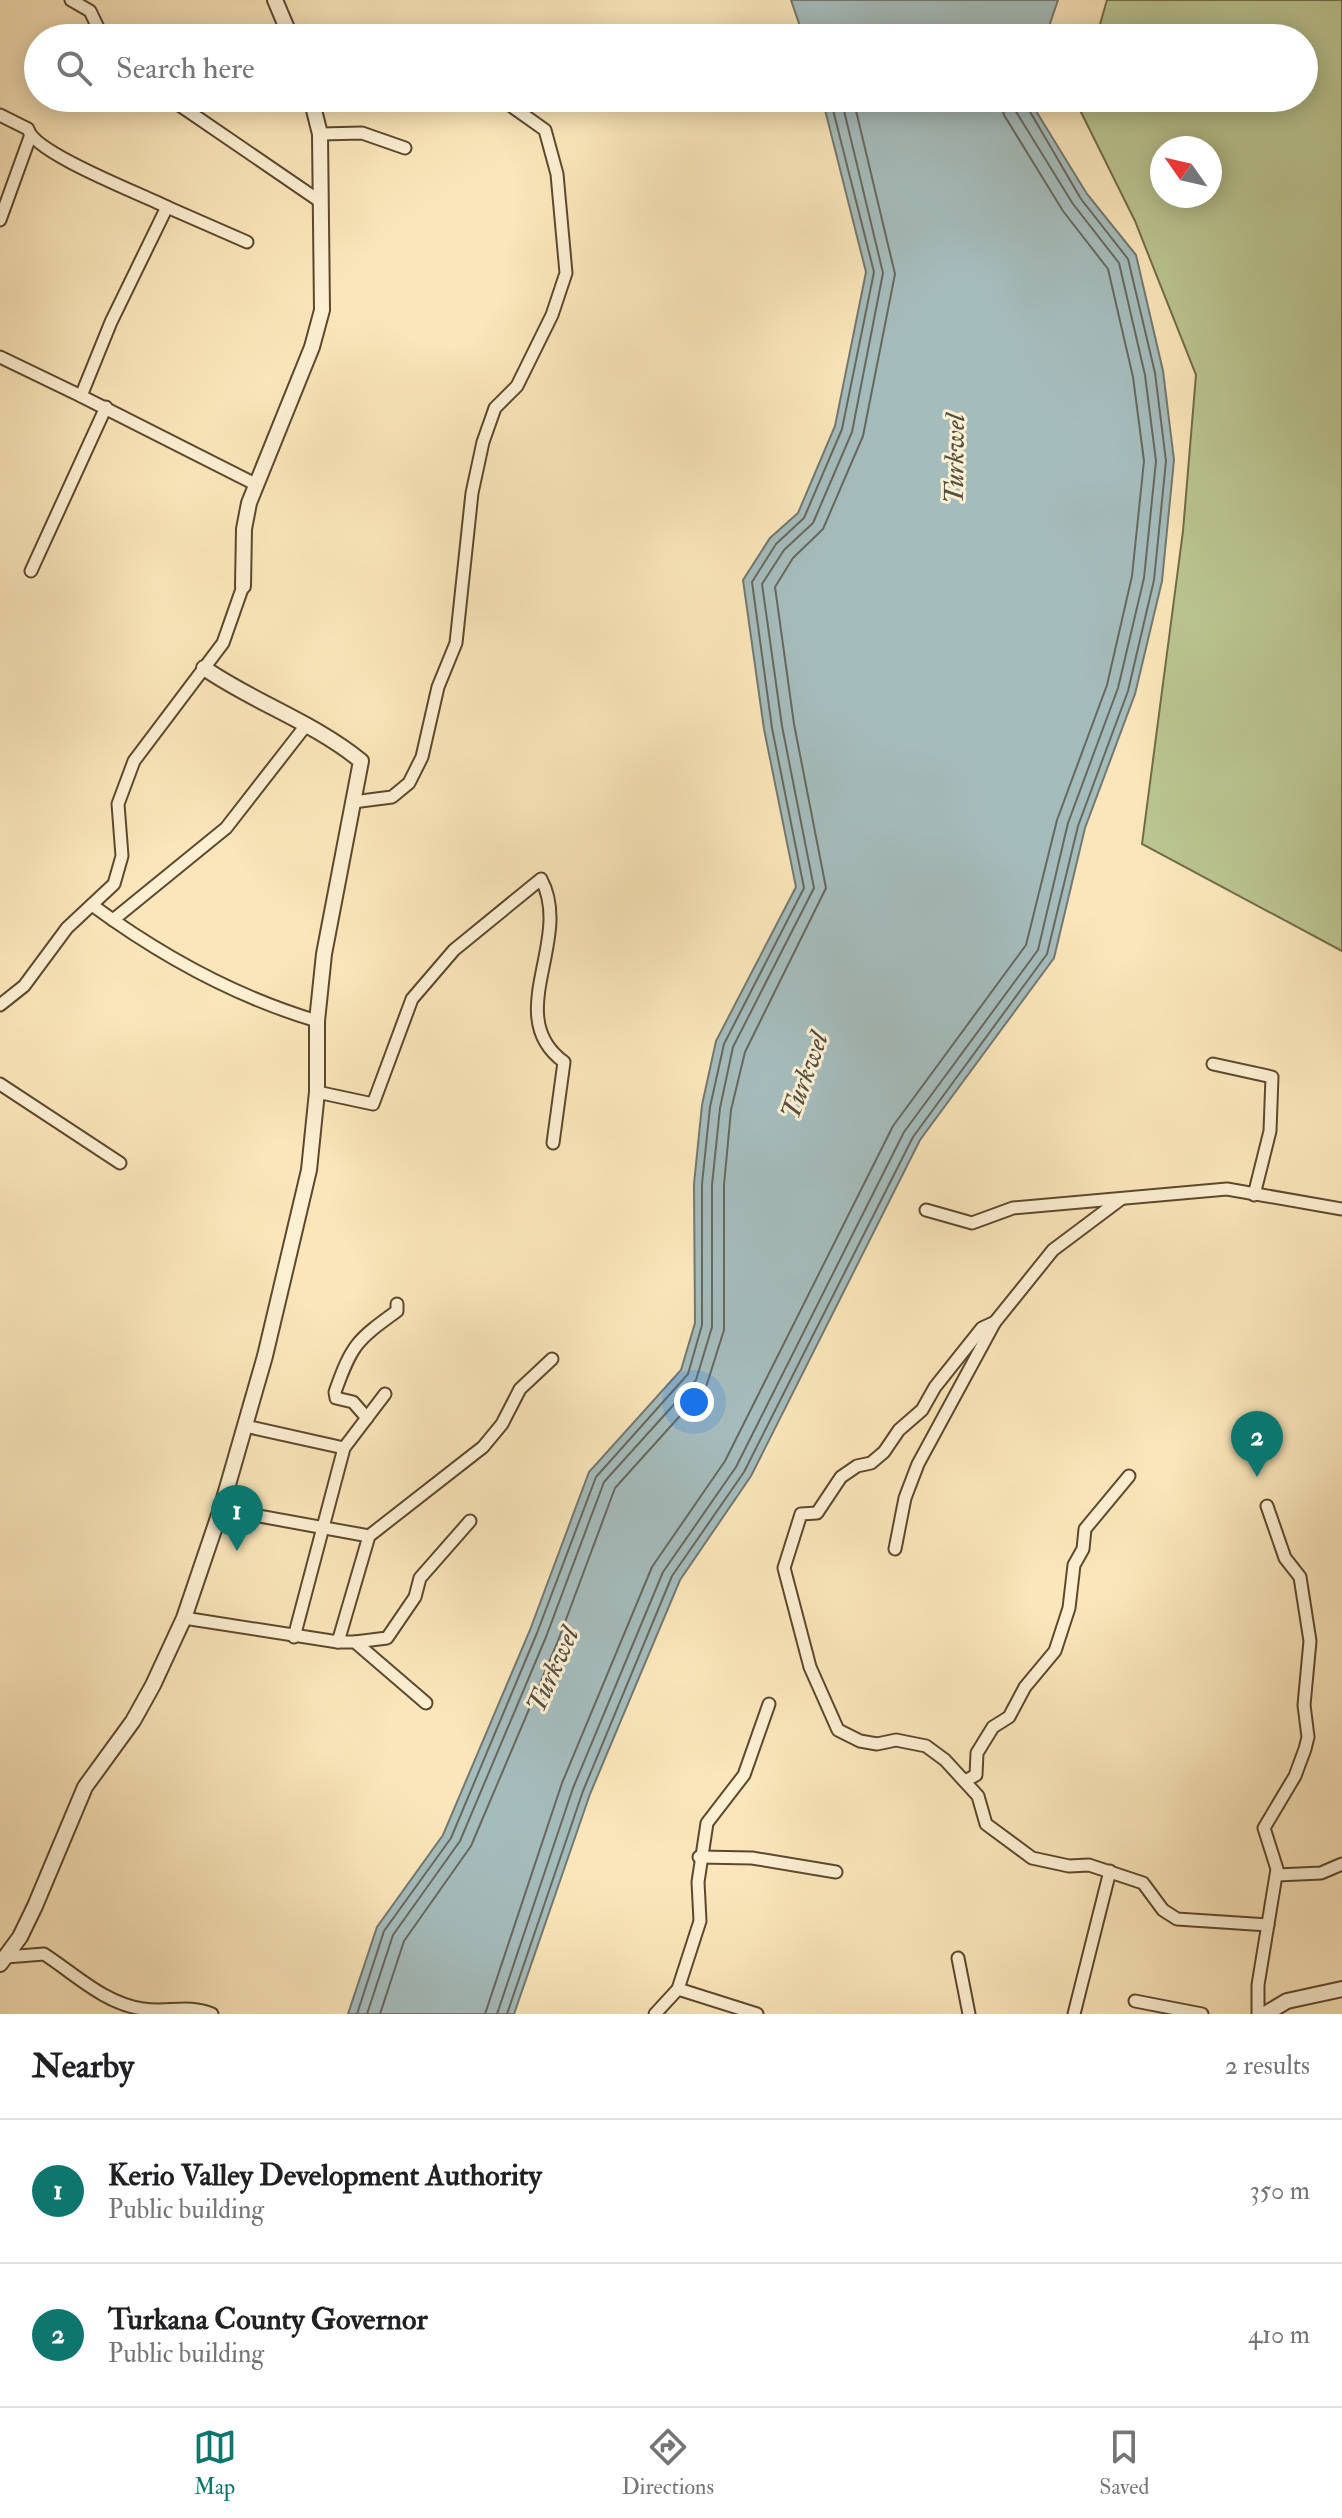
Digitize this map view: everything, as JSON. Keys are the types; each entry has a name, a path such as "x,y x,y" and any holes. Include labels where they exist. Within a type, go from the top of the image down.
{"street":[{"path":"71,0 90,11 96,24"},
{"path":"275,0 285,24"},
{"path":"189,112 321,202"},
{"path":"0,1005 24,986 67,928 109,890 119,874 122,856 118,804 134,761 223,643 243,586 244,529 255,484 312,347 322,310 320,134 314,112"},
{"path":"353,802 392,797 409,783 422,757 438,687 456,643 472,493 483,442 495,408 517,386 552,315 566,273 557,174 545,130 520,112"},
{"path":"0,115 28,129 30,137 0,220"},
{"path":"320,134 362,133 405,148"},
{"path":"30,137 54,154 247,242"},
{"path":"81,396 111,322 167,207"},
{"path":"0,357 106,407 255,484"},
{"path":"31,571 106,407"},
{"path":"3,1960 35,1906 85,1787 133,1721 184,1618 245,1426 287,1270 309,1170 317,1092 317,1021 324,954 361,761 307,724 251,698 204,668"},
{"path":"113,920 226,828 307,724"},
{"path":"317,1092 373,1104 412,999 454,950 541,879 552,907 537,1002 537,1027 546,1046 564,1062 553,1143"},
{"path":"92,905 176,960 254,999 317,1021"},
{"path":"1213,1064 1272,1077 1270,1131 1254,1195"},
{"path":"0,1084 120,1163"},
{"path":"926,1210 972,1223 1013,1208 1227,1189 1342,1209"},
{"path":"895,1549 905,1498 918,1464 995,1322 1053,1250 1121,1199"},
{"path":"367,1418 353,1402 336,1398 335,1392 353,1345 368,1329 397,1311 397,1304"},
{"path":"995,1322 982,1328 935,1387 922,1410 899,1430 884,1452 871,1463 857,1466 841,1477 817,1513 801,1514 784,1568 810,1667 838,1730 860,1741 877,1744 896,1740 926,1746 945,1760 978,1796 986,1824 1032,1858 1069,1866 1089,1865 1143,1883 1171,1917 1197,1923 1210,1920 1268,1925"},
{"path":"338,1642 369,1536 483,1447 502,1424 520,1389 552,1359"},
{"path":"294,1637 344,1448 385,1394"},
{"path":"245,1426 344,1448"},
{"path":"965,1781 976,1775 977,1753 993,1727 1009,1717 1025,1687 1055,1651 1069,1608 1074,1565 1083,1549 1085,1529 1129,1476"},
{"path":"1258,2014 1258,1985 1277,1875 1276,1857 1266,1842 1264,1828 1295,1776 1308,1737 1304,1705 1310,1641 1300,1577 1285,1558 1267,1506"},
{"path":"221,1509 369,1536"},
{"path":"184,1618 338,1642 387,1638 415,1597 420,1578 470,1521"},
{"path":"355,1642 426,1703"},
{"path":"655,2014 678,1989 700,1921 699,1857 707,1823 744,1775 769,1704"},
{"path":"699,1857 752,1858 836,1872"},
{"path":"1277,1875 1321,1873 1342,1864"},
{"path":"1074,2014 1110,1871"},
{"path":"3,1960 44,1954 122,2004 153,2010 196,2007 212,2014"},
{"path":"958,1958 969,2014"},
{"path":"678,1989 757,2014"},
{"path":"1265,2014 1287,2001 1342,1989"},
{"path":"1135,2001 1202,2014"}],"green space":[{"path":"1107,0 1342,0 1342,951 1142,844 1183,531 1196,375 1135,221 1081,112 1318,112 1318,24 1100,24"}],"water":[{"path":"791,0 1058,0 1050,24 799,24"},
{"name":"Turkwel","path":"826,112 1037,112 1087,194 1136,255 1163,371 1174,460 1162,581 1135,694 1085,828 1054,958 920,1140 751,1476 680,1580 590,1794 514,2014 348,2014 377,1927 443,1835 530,1630 589,1472 681,1370 695,1323 694,1184 702,1105 716,1041 796,887 764,729 743,580 770,538 798,513 835,426 866,272"}],"place":[{"name":"Turkana County Governor","path":"1257,1477"},
{"name":"Kerio Valley Development Authority","path":"237,1551"}]}
